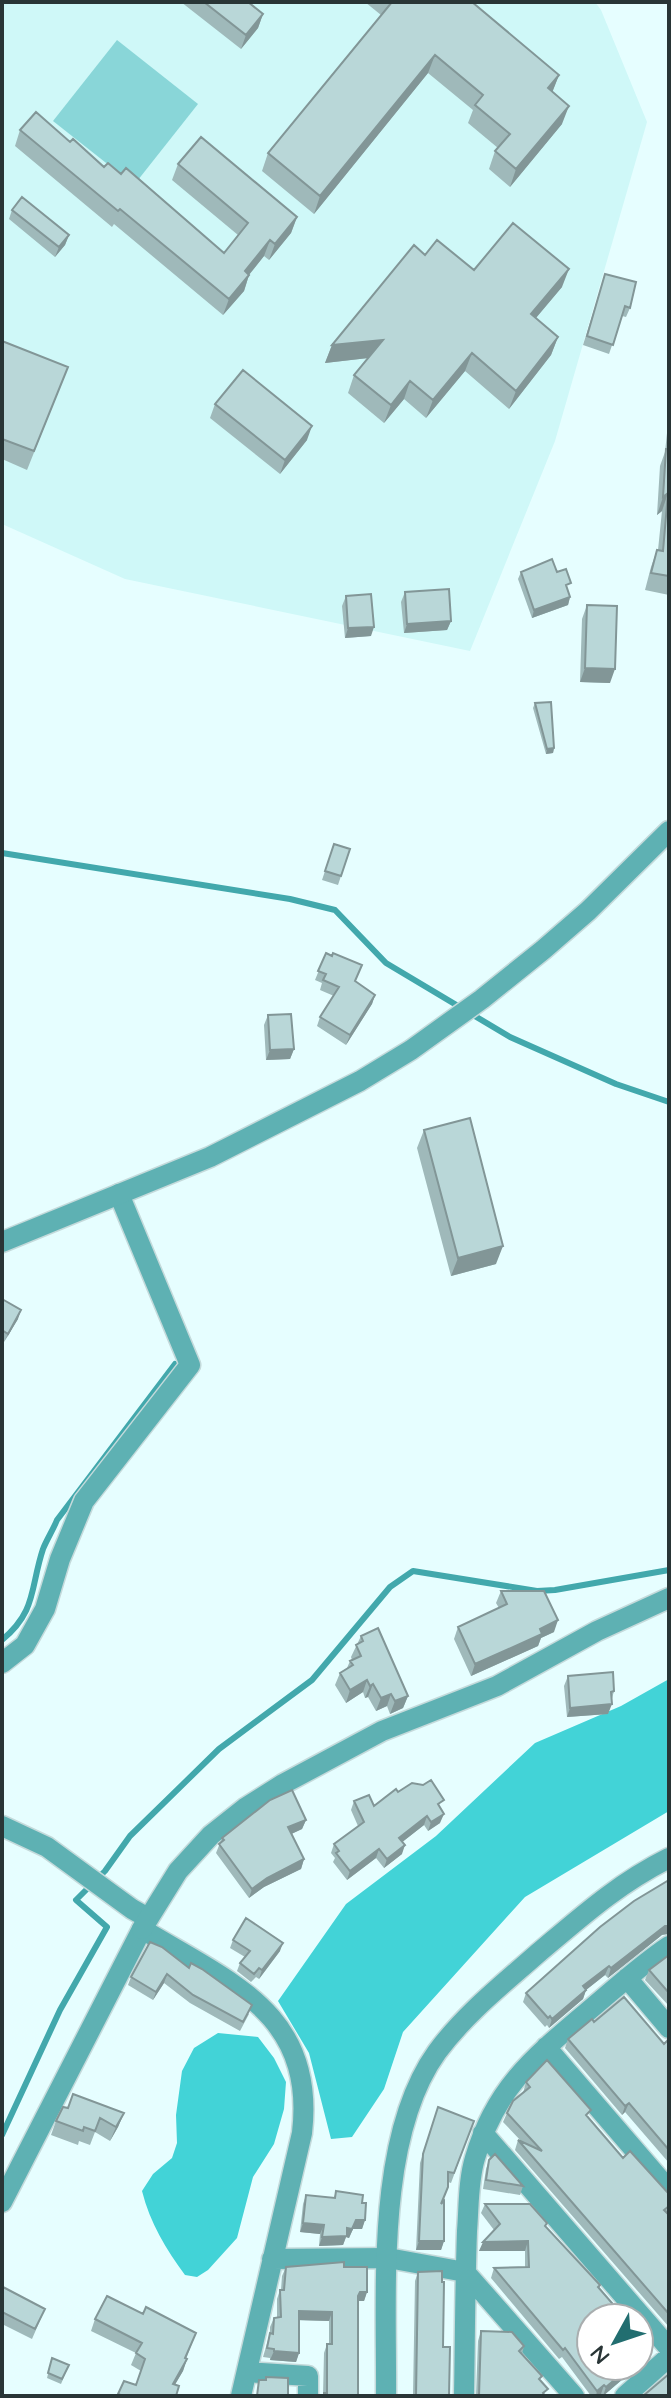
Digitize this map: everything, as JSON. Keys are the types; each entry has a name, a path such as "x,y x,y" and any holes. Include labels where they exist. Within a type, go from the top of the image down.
{"street":[{"path":"2,1242 210,1157 360,1081 482,999 588,911 669,831"},
{"path":"2,1663 25,1645 45,1609 60,1559 84,1501 190,1365 119,1194"},
{"path":"2,2202 145,1923 178,1871 211,1835 283,1784 382,1731 497,1686 597,1631 669,1598"},
{"path":"2,1826 47,1847 132,1909 145,1923 245,1992 264,2008 287,2036 305,2104 302,2133 241,2396"},
{"path":"386,2396 388,2258 394,2168 414,2099 435,2055 480,2004 604,1897 633,1876 669,1858"},
{"path":"464,2396 469,2193 483,2133 499,2101 517,2076 546,2047 669,1946"},
{"path":"627,1978 669,2028"},
{"path":"546,2047 669,2190"},
{"path":"483,2133 669,2348"},
{"path":"272,2259 388,2258 465,2272 574,2396"},
{"path":"625,2396 669,2357"},
{"path":"247,2372 308,2376 308,2396"}],"shaded area":[{"path":"2,2 595,2 601,10 647,122 555,441 470,651 125,579 2,524"},
{"path":"117,40 198,104 134,185 53,121"},
{"path":"669,1679 669,1811 525,1897 403,2032 384,2089 352,2137 331,2139 309,2053 278,2001 346,1904 436,1836 535,1743 621,1706"},
{"path":"218,2033 258,2037 274,2058 286,2082 284,2109 274,2144 253,2177 237,2238 208,2270 197,2277 185,2275 171,2255 154,2225 142,2191 153,2174 172,2158 177,2143 176,2115 182,2071 194,2048"}],"building":[{"path":"204,2 248,2 263,14 246,35"},
{"path":"392,2 472,2 559,75 548,88 569,106 516,169 495,151 510,134 475,105 483,95 435,55 320,196 268,153"},
{"path":"36,112 104,167 108,163 121,174 126,168 224,253 248,223 178,164 201,137 297,217 275,244 270,240 245,271 249,275 229,299 20,130"},
{"path":"22,197 69,235 59,247 12,210"},
{"path":"513,223 569,269 531,314 558,337 516,391 472,353 433,400 410,381 391,405 354,375 383,340 332,345 414,245 425,255 437,240 474,270"},
{"path":"605,274 636,282 630,308 625,306 613,345 587,336"},
{"path":"2,341 68,367 34,451 2,439"},
{"path":"243,370 312,426 285,460 215,404"},
{"path":"666,449 669,449 669,576 651,573 657,550 663,551 668,493 663,497"},
{"path":"552,559 557,572 566,569 571,583 566,585 570,597 534,610 521,572"},
{"path":"449,589 451,621 407,624 405,592"},
{"path":"371,594 374,627 348,628 346,596"},
{"path":"587,605 617,606 615,669 585,668"},
{"path":"551,702 554,748 547,749 535,703"},
{"path":"334,844 350,849 341,876 325,871"},
{"path":"326,953 362,965 355,981 375,995 350,1035 320,1017 339,987 323,980 326,974 318,971"},
{"path":"291,1014 294,1049 270,1050 268,1015"},
{"path":"470,1118 503,1246 458,1258 424,1130"},
{"path":"2,1299 21,1310 8,1334 2,1330"},
{"path":"501,1591 544,1591 558,1620 540,1629 542,1634 475,1664 458,1627 507,1604"},
{"path":"378,1628 408,1696 395,1701 391,1694 381,1698 367,1680 350,1690 340,1673 353,1665 350,1661 361,1656 356,1645 363,1641 361,1636"},
{"path":"613,1672 612,1704 570,1708 568,1676"},
{"path":"431,1780 444,1800 438,1804 444,1814 431,1822 427,1816 399,1838 405,1845 387,1859 379,1849 350,1871 336,1853 339,1851 334,1844 364,1822 354,1801 369,1795 374,1806 396,1789 398,1792 412,1783 423,1785"},
{"path":"292,1790 306,1820 288,1827 304,1859 252,1889 219,1844 224,1840 222,1838 270,1800"},
{"path":"669,1880 669,1926 611,1968 609,1966 583,1986 586,1990 552,2019 550,2016 548,2018 526,1993 600,1927"},
{"path":"246,1918 283,1943 262,1970 259,1968 254,1974 240,1963 250,1951 233,1940"},
{"path":"150,1942 162,1947 189,1968 191,1963 202,1969 252,2005 243,2022 193,1995 167,1974 156,1992 131,1977"},
{"path":"669,1955 669,1993 649,1970"},
{"path":"624,1997 664,2044 669,2039 669,2150 629,2103 625,2106 568,2039"},
{"path":"547,2060 591,2110 586,2115 623,2158 630,2151 669,2194 669,2206 664,2210 669,2215 669,2314 518,2140 542,2151 507,2113 513,2101 530,2087 526,2082"},
{"path":"73,2094 124,2113 116,2127 100,2118 95,2131 84,2127 83,2131 56,2121 63,2107 68,2108"},
{"path":"438,2107 474,2121 454,2173 448,2172 448,2187 441,2204 444,2201 444,2241 419,2241 423,2154"},
{"path":"495,2154 523,2186 486,2180 489,2160"},
{"path":"336,2191 363,2195 365,2220 356,2220 352,2229 347,2228 347,2236 322,2237 324,2225 303,2223 306,2195 335,2198"},
{"path":"485,2204 530,2204 547,2223 545,2226 600,2285 598,2287 611,2302 575,2302 575,2361 494,2268 529,2267 528,2241 483,2242 500,2224"},
{"path":"344,2262 344,2267 367,2267 367,2292 360,2292 358,2296 358,2396 324,2396 327,2393 327,2344 332,2344 332,2312 299,2311 299,2353 267,2348 270,2333 273,2334 274,2318 281,2317 280,2290 284,2290 286,2267"},
{"path":"442,2271 443,2347 450,2347 449,2396 416,2396 418,2272"},
{"path":"3,2287 45,2309 35,2329 2,2312"},
{"path":"107,2296 143,2314 146,2307 196,2333 187,2359 173,2384 179,2386 176,2396 118,2394 124,2381 136,2385 145,2359 136,2353 142,2343 95,2319"},
{"path":"481,2331 512,2332 524,2346 519,2351 542,2376 539,2379 548,2389 543,2393 545,2396 479,2396"},
{"path":"52,2358 69,2365 62,2379 48,2373"},
{"path":"669,2374 669,2396 643,2396"},
{"path":"266,2377 288,2378 288,2396 257,2396 259,2380 266,2380"},
{"path":"590,2382 612,2382 606,2387 604,2385 597,2391"}],"waterway":[{"path":"2,853 290,899 335,910 386,963 510,1037 616,1084 669,1102"},
{"path":"2,1640 27,1609 43,1549 57,1520 175,1364"},
{"path":"2,2135 60,2010 107,1927 76,1900 105,1871 130,1836 219,1749 312,1680 390,1587 413,1571 537,1591 669,1570"}]}
